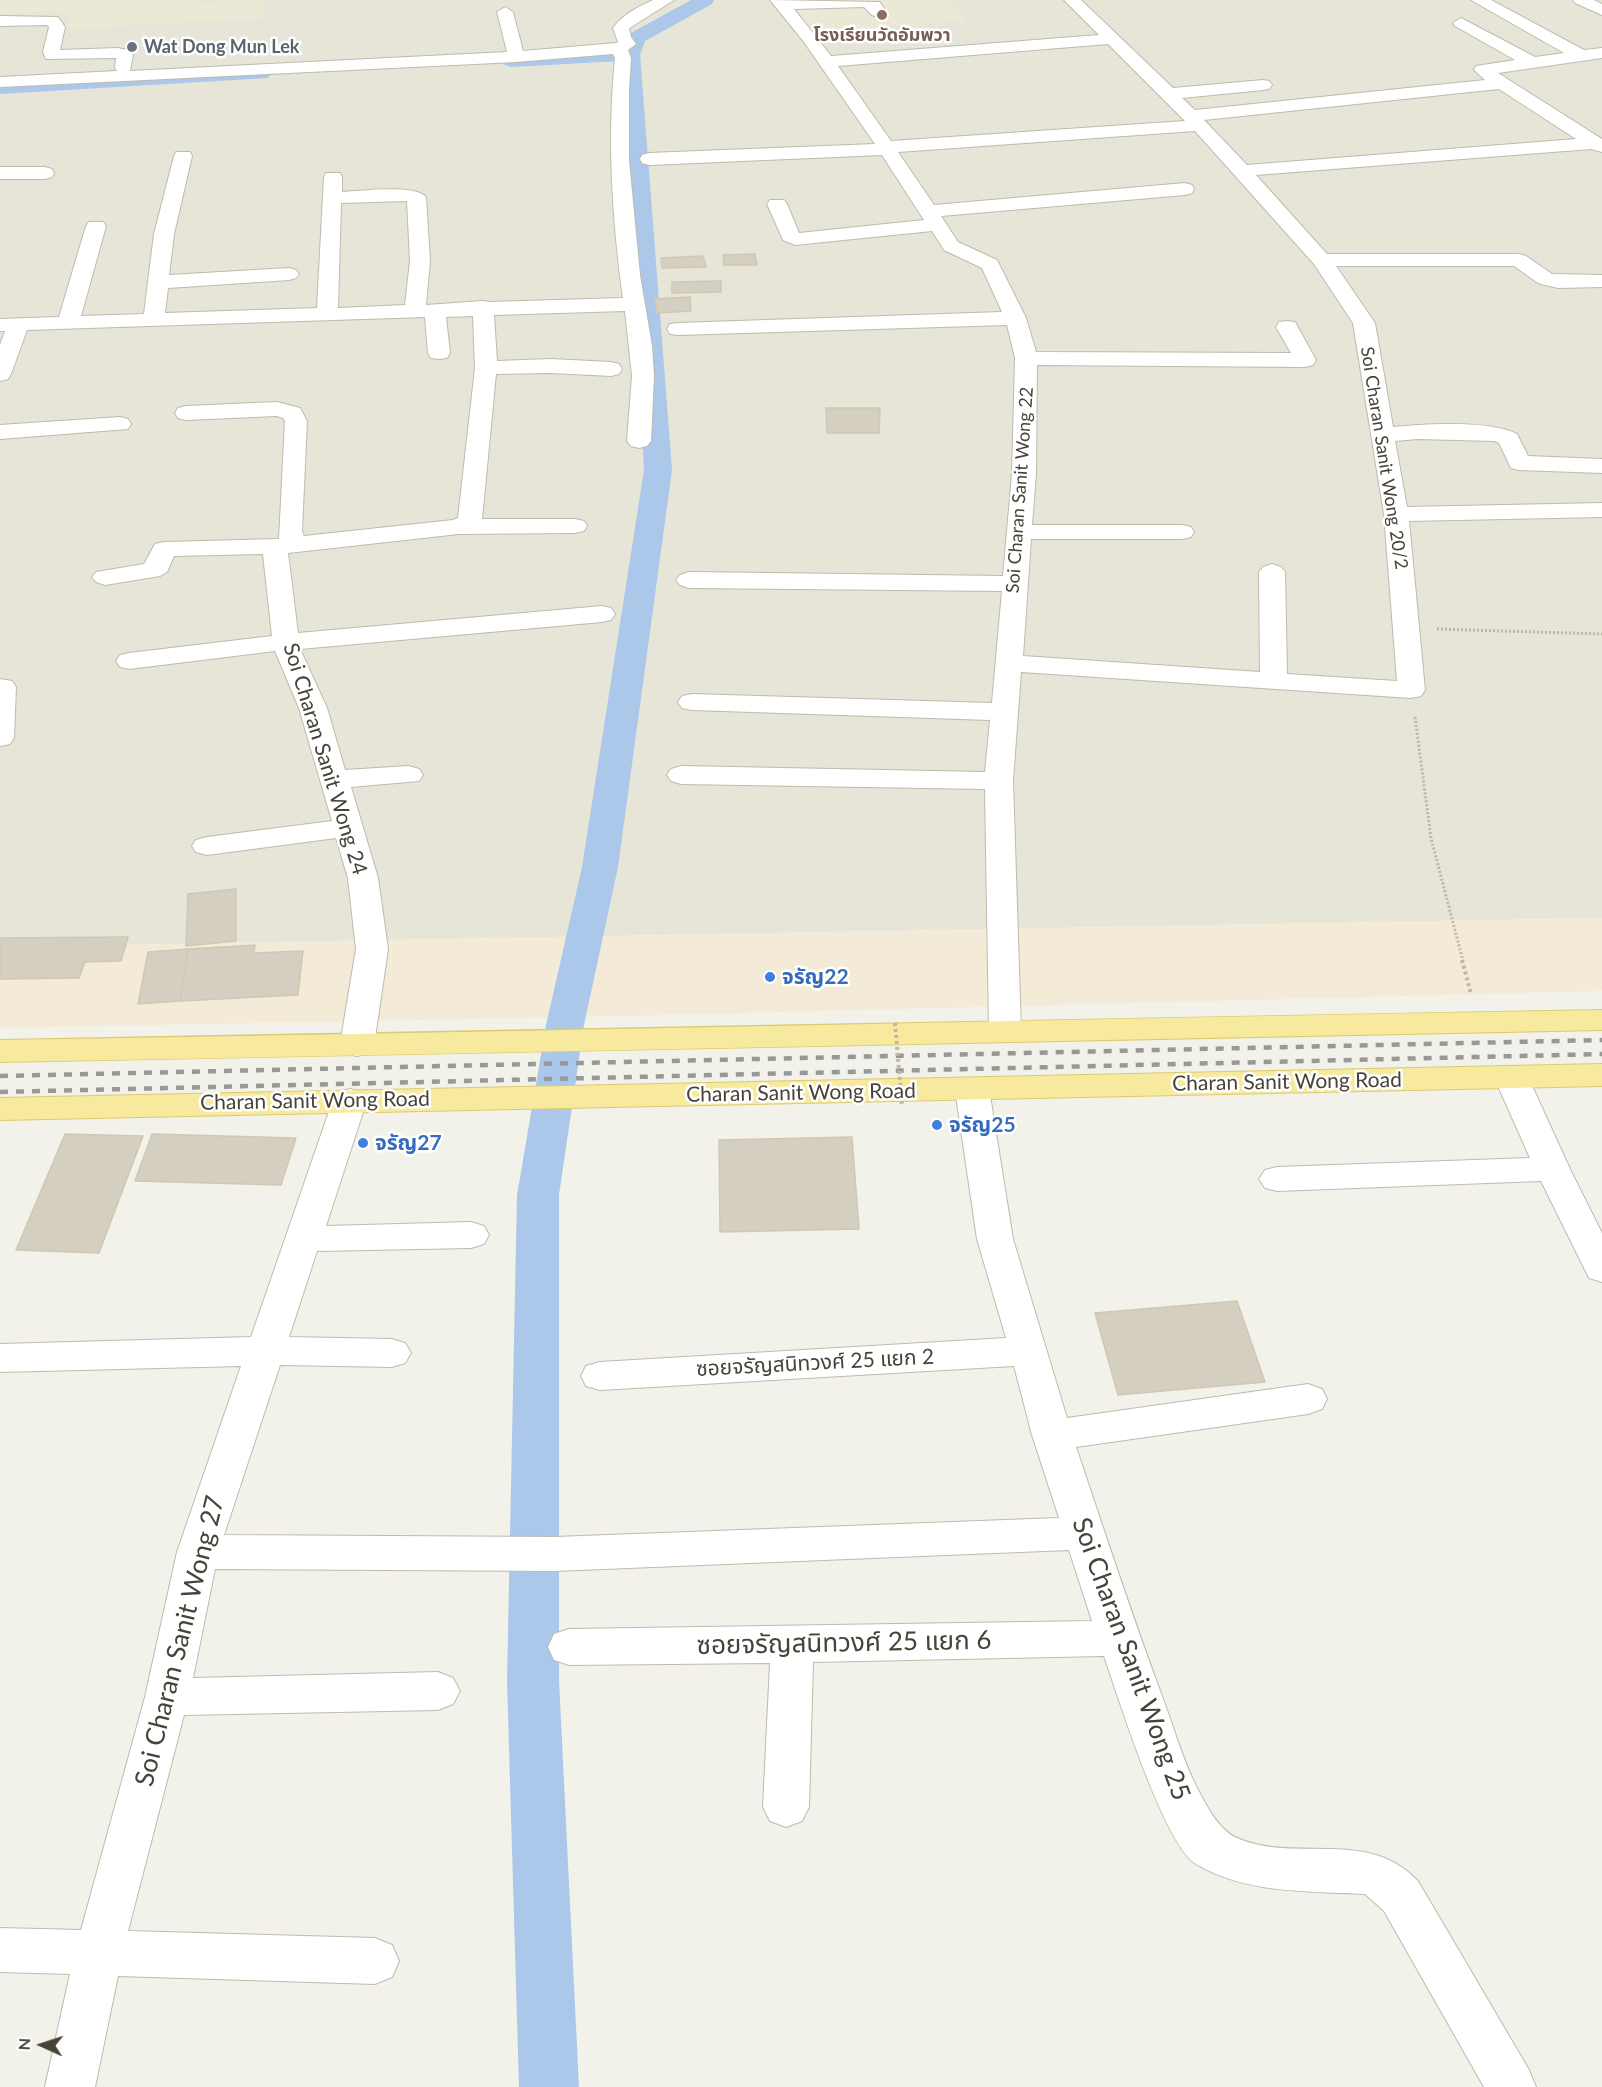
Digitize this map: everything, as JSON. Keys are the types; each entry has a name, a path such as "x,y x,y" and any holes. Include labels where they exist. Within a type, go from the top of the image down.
{"main road":[{"path":"0,1051 591,1042 1005,1031 1602,1020"},
{"name":"Charan Sanit Wong Road","path":"0,1108 1602,1075"}],"street":[{"path":"639,441 643,376 620,160 621,53 628,44 623,38 621,28 646,9 666,0"},
{"name":"Soi Charan Sanit Wong 20/2","path":"1072,0 1169,94 1242,171 1321,260 1356,308 1364,323 1396,514 1411,690"},
{"path":"1479,0 1580,55"},
{"path":"1581,0 1602,10"},
{"path":"781,2 866,2 874,4 878,12"},
{"name":"Soi Charan Sanit Wong 22","path":"781,2 887,148 951,246 990,264 1023,340 1026,358 1027,418 999,781 1005,1031"},
{"path":"505,12 516,57"},
{"path":"0,21 52,20 60,34"},
{"path":"1461,23 1531,62"},
{"path":"0,31 60,34"},
{"path":"60,34 51,52 52,55 118,53 125,55 123,68"},
{"path":"825,62 1113,39"},
{"path":"0,82 621,53"},
{"path":"1599,146 1482,70 1602,53"},
{"path":"649,159 887,148 1195,121 1503,83"},
{"path":"1169,94 1276,84"},
{"path":"1242,171 1599,146"},
{"path":"158,320 158,282 164,234 183,156"},
{"path":"0,173 45,173"},
{"path":"327,315 333,177"},
{"path":"777,204 790,236 795,239 933,218 1185,189"},
{"path":"332,198 415,196 425,309 439,353"},
{"path":"68,323 96,226"},
{"path":"1321,260 1506,259 1519,260 1545,279 1558,282 1602,281"},
{"path":"158,282 289,274"},
{"path":"0,374 9,325 634,303"},
{"path":"459,526 469,521 470,516 486,368 483,307"},
{"path":"678,328 1015,318"},
{"path":"1026,358 1305,360 1287,327"},
{"path":"486,368 551,366 611,369"},
{"path":"186,413 277,409 292,413 296,421 290,544"},
{"path":"0,432 120,424"},
{"path":"1382,435 1418,432 1499,434 1509,439 1519,463 1602,466"},
{"path":"1396,514 1602,510"},
{"path":"105,577 151,572 158,567 164,549 290,544 459,526 575,526"},
{"path":"1020,532 1182,532"},
{"name":"Soi Charan Sanit Wong 24","path":"290,544 275,551 286,642 313,708 363,878 372,949 357,1045"},
{"path":"1272,572 1274,681"},
{"path":"690,580 1014,584"},
{"path":"129,662 463,623 602,614"},
{"path":"1009,663 1411,690"},
{"path":"0,687 2,687 0,738"},
{"path":"692,702 1006,712"},
{"path":"334,780 409,775"},
{"path":"681,775 999,781"},
{"path":"207,846 347,828"},
{"path":"1511,1077 1552,1169 1602,1269"},
{"name":"Soi Charan Sanit Wong 25","path":"972,1089 995,1239 1052,1435 1119,1638 1175,1791 1199,1834 1210,1848 1233,1859 1267,1867 1371,1873 1388,1882 1401,1896 1511,2087"},
{"name":"Soi Charan Sanit Wong 27","path":"70,2087 99,1954 166,1697 198,1552 350,1100"},
{"path":"1277,1179 1552,1169"},
{"path":"303,1239 471,1235"},
{"path":"0,1358 266,1351 392,1353"},
{"name":"ซอยจรัญสนิทวงศ์ 25 แยก 2","path":"600,1376 1029,1351"},
{"path":"1052,1435 1308,1400"},
{"path":"198,1552 555,1554 1085,1533"},
{"name":"ซอยจรัญสนิทวงศ์ 25 แยก 6","path":"569,1647 792,1646 1119,1638"},
{"path":"786,1807 792,1646"},
{"path":"166,1697 438,1692"},
{"path":"0,1950 375,1961"}],"path":[{"path":"1406,628 1602,634"},
{"path":"1411,690 1431,838 1478,1021"},
{"path":"895,1023 902,1105"}],"shaded area":[{"path":"0,0 1602,0 1602,918 0,947"},
{"path":"0,0 194,0 195,2 263,0 266,18 69,29 71,10 0,15"},
{"name":"โรงเรียนวัดอัมพวา","path":"787,0 949,0 967,21 813,33 797,9"},
{"path":"1602,918 1602,991 628,1016 0,1028 0,947"}],"building":[{"path":"755,254 757,265 724,265 723,255"},
{"path":"703,256 706,267 662,268 661,258"},
{"path":"721,281 721,292 672,293 672,282"},
{"path":"690,297 691,311 657,313 655,299"},
{"path":"826,408 880,408 879,433 827,433"},
{"path":"236,889 236,941 186,946 188,894"},
{"path":"128,937 121,961 85,962 79,978 0,979 0,938"},
{"path":"255,945 254,953 303,951 298,995 180,1001 188,949"},
{"path":"188,949 180,1001 138,1004 148,952"},
{"path":"65,1134 143,1136 99,1253 16,1250"},
{"path":"152,1134 296,1138 281,1185 135,1181"},
{"path":"852,1137 859,1229 720,1232 719,1140"},
{"path":"1237,1301 1265,1382 1118,1395 1095,1313"}],"waterway":[{"path":"630,55 636,38 705,0"},
{"path":"512,61 630,55"},
{"path":"549,2087 533,1680 538,1195 565,1025 600,867 658,470 630,55"},
{"path":"0,88 261,74"}],"railway":[{"path":"0,1076 1602,1040"},
{"path":"0,1092 1602,1054"}],"place":[{"name":"โรงเรียนวัดอัมพวา","path":"882,15"},
{"name":"Wat Dong Mun Lek","path":"132,47"},
{"name":"จรัญ22","path":"770,977"},
{"name":"จรัญ25","path":"937,1125"},
{"name":"จรัญ27","path":"363,1143"}]}
